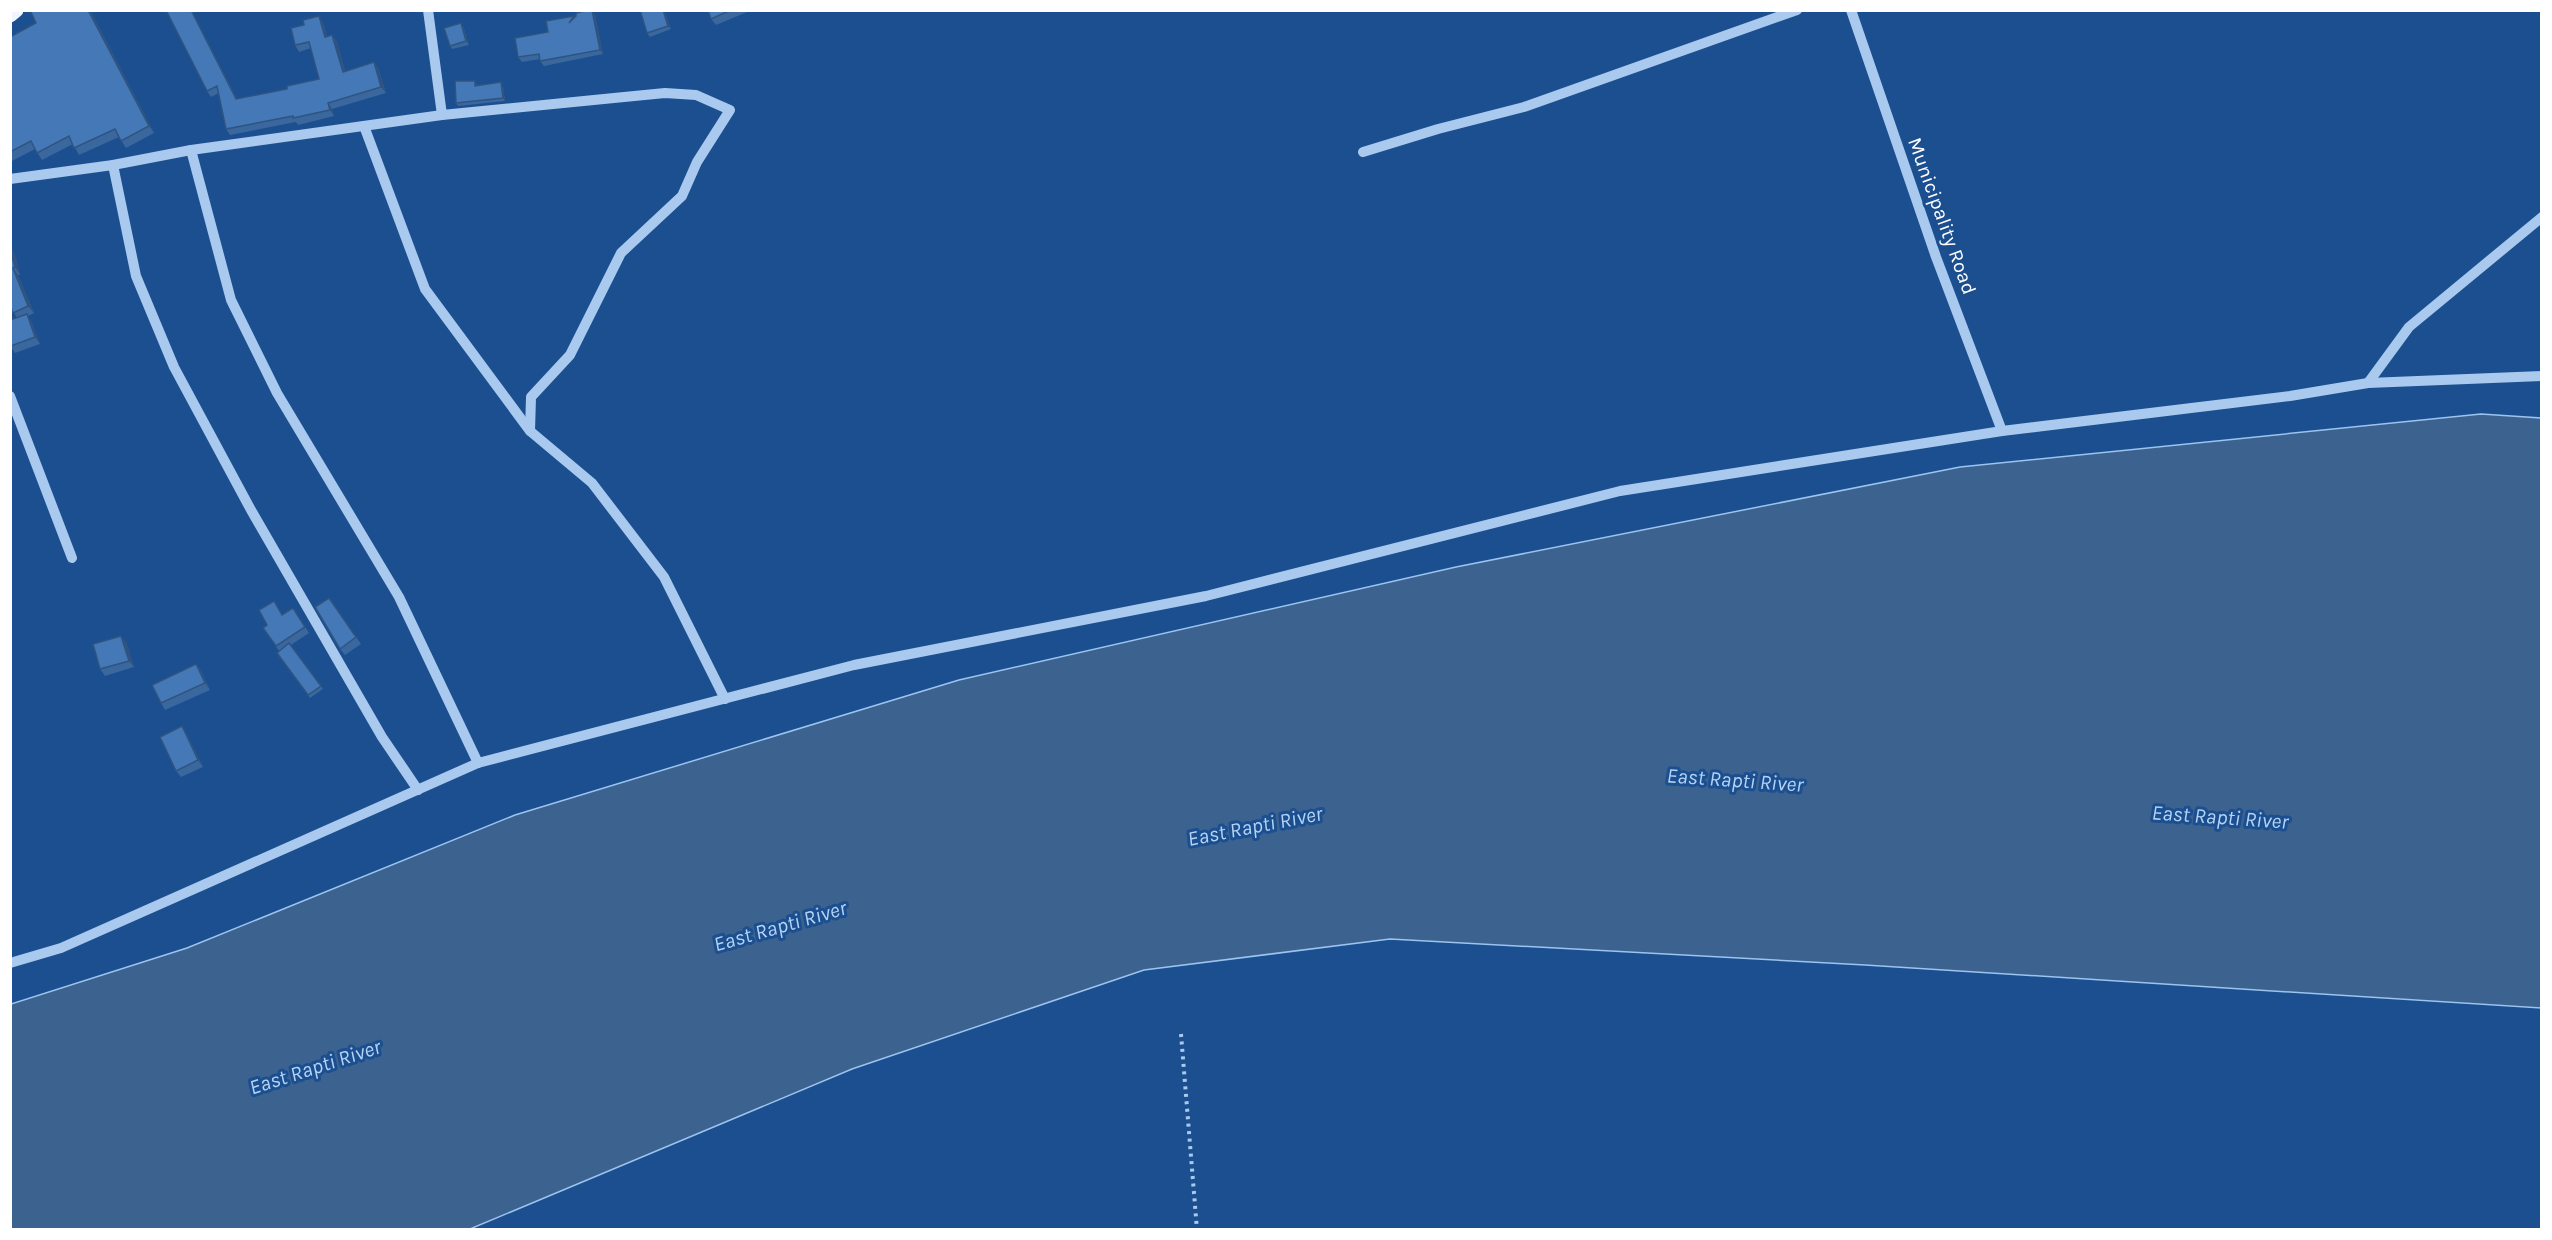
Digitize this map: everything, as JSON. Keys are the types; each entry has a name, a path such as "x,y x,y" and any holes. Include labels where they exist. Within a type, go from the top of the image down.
{"main road":[{"path":"10,15 16,10"}],"street":[{"path":"428,10 442,115"},
{"path":"1363,152 1438,129 1524,107 1797,10"},
{"name":"Municipality Road","path":"1851,10 1936,256 2002,431"},
{"path":"10,179 113,165 190,150 442,115 665,93 696,95 730,110 697,162 682,196 621,253 570,355 531,397 530,431"},
{"path":"364,126 425,289 530,431 592,483 664,577 725,699"},
{"path":"190,150 231,300 277,393 399,597 478,763"},
{"path":"113,165 136,276 174,367 251,510 382,737 418,790"},
{"path":"2368,383 2409,327 2541,218"},
{"path":"10,963 61,948 478,763 854,665 1206,596 1620,492 2002,431 2290,396 2368,383 2541,376"},
{"path":"10,396 72,558"}],"path":[{"path":"1181,1034 1197,1230"}],"water":[{"name":"East Rapti River","path":"2481,414 2541,418 2541,1008 1865,965 1390,939 1144,970 852,1069 470,1229 11,1229 11,1004 187,948 515,815 959,680 1456,567 1960,467"}],"building":[{"path":"30,10 88,10 149,126 121,141 115,129 74,148 69,136 37,153 31,141 10,152 10,37 36,23"},
{"path":"166,10 191,10 236,99 287,89 287,86 319,79 309,42 295,45 291,28 304,25 303,20 319,16 325,37 332,35 343,72 374,62 381,87 328,103 330,110 226,129 217,86 207,91"},
{"path":"592,10 600,50 540,61 539,54 518,57 515,38 548,32 546,21 574,16 569,23 576,16 576,13"},
{"path":"640,10 663,10 668,26 647,33"},
{"path":"708,10 731,10 711,19"},
{"path":"461,23 466,41 450,46 444,28"},
{"path":"455,81 475,81 475,86 501,82 503,98 456,103"},
{"path":"10,250 15,267 13,268 28,306 13,313 10,306"},
{"path":"27,314 35,337 11,346 10,320"},
{"path":"329,598 356,637 340,649 315,607"},
{"path":"274,601 282,615 293,608 305,627 276,646 263,628 267,625 259,610"},
{"path":"121,636 129,661 100,669 93,644"},
{"path":"289,643 321,686 308,695 277,653"},
{"path":"196,664 205,683 161,703 152,685"},
{"path":"182,726 198,760 176,771 160,737"}]}
